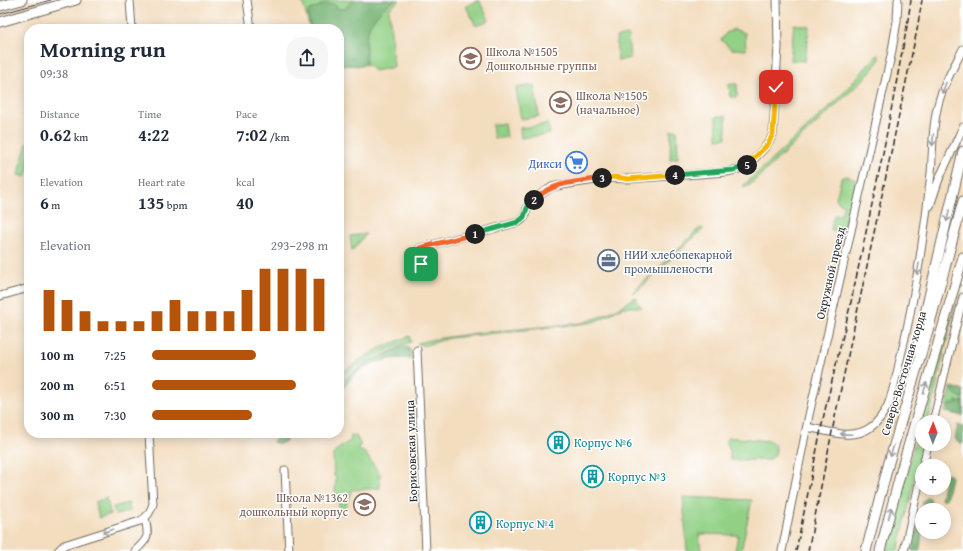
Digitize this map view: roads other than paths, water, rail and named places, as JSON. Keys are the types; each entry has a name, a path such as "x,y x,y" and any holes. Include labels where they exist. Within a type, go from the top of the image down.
{"main road":[{"path":"0,6 22,0"},
{"path":"0,22 76,0"},
{"path":"903,414 924,314 963,150"},
{"name":"Северо-Восточная хорда","path":"866,551 889,462 927,334 963,201"},
{"name":"Северо-Восточная хорда","path":"880,551 903,464 963,257"}],"street":[{"path":"130,0 132,24"},
{"path":"247,0 250,24"},
{"path":"421,264 420,248 518,222 524,217 527,208 540,195 552,187 609,178 628,179 726,172 737,170 747,165 768,144 773,134 778,47 776,0"},
{"name":"Окружной проезд","path":"782,551 807,427 891,56 896,28 898,0"},
{"path":"807,427 844,434 866,430 877,422 883,414 892,393 919,268 925,224 933,139 939,102 948,79 963,49"},
{"path":"925,224 939,179 963,127"},
{"path":"0,296 24,289"},
{"path":"935,415 963,298"},
{"name":"Борисовская улица","path":"417,350 426,551"},
{"path":"58,551 64,545 145,518 150,513 153,504 149,438"},
{"path":"285,470 289,551"},
{"path":"904,551 917,495"},
{"path":"135,551 147,538 148,530 145,518"}],"tram line":[{"path":"0,14 51,0"}],"railway":[{"path":"796,551 825,410 851,302 883,153 911,0"},
{"path":"808,551 922,0"}],"place":[{"name":"Школа №1505 Дошкольные группы","path":"470,58"},
{"name":"Школа №1505 (начальное)","path":"560,102"},
{"name":"Дикси","path":"577,163"},
{"name":"НИИ хлебопекарной промышлености","path":"609,261"},
{"name":"Корпус №6","path":"558,442"},
{"name":"Корпус №3","path":"593,476"},
{"name":"Школа №1362 дошкольный корпус","path":"364,504"},
{"name":"Корпус №4","path":"480,523"}]}
